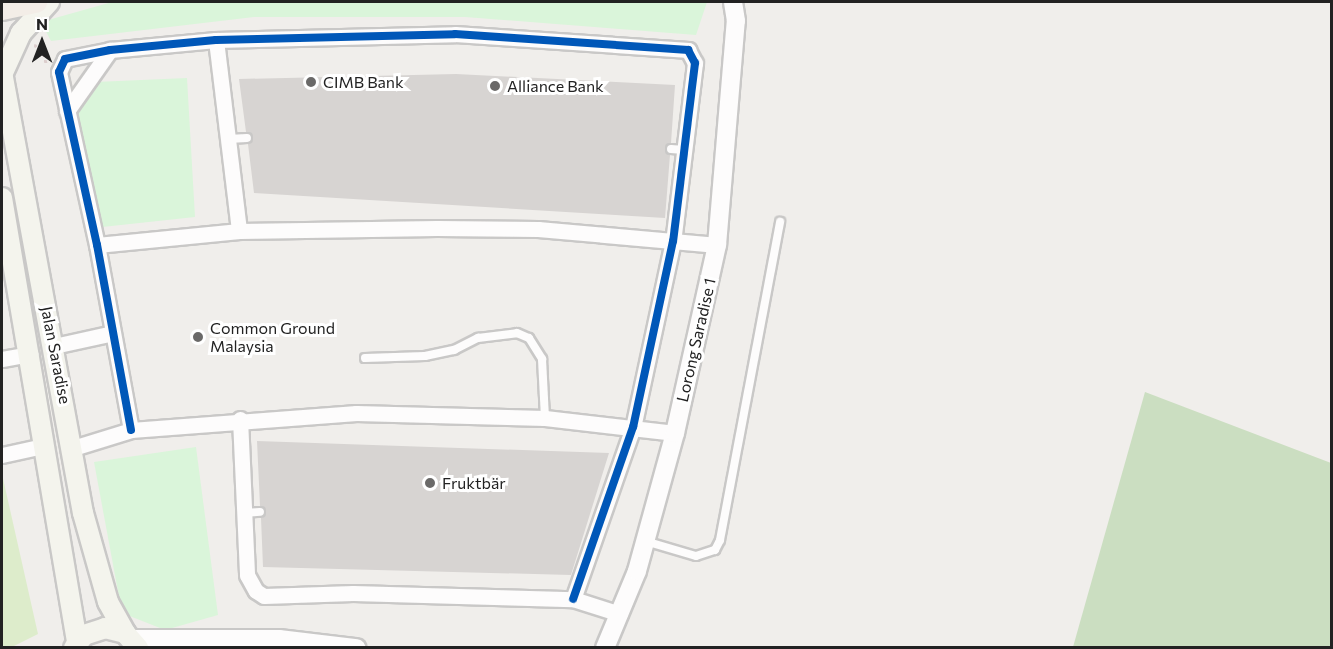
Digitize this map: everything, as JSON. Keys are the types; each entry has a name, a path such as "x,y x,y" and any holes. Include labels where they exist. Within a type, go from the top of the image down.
{"main road":[{"path":"2,9 36,2"},
{"path":"2,74 19,39 49,2"},
{"name":"Jalan Saradise","path":"2,74 73,448 83,513 105,591 132,640"},
{"name":"Jalan Saradise","path":"2,198 31,354 75,645"},
{"path":"75,645 94,630 116,629 132,640"}],"street":[{"path":"733,2 736,21"},
{"path":"736,21 746,2"},
{"name":"Lorong Saradise 1","path":"605,648 620,614 645,541 675,433 717,245 736,21"},
{"path":"131,430 98,245 59,72 62,63 70,57 110,50 216,40 455,34 683,49 692,54 695,63 677,149 673,241 633,427 598,515 573,599"},
{"path":"216,40 239,231"},
{"path":"67,111 110,50"},
{"path":"98,245 239,231 538,229 717,245"},
{"path":"54,346 113,333"},
{"name":"Jalan Saradise","path":"2,358 31,354"},
{"path":"73,448 131,430 240,419 356,413 544,418 675,433"},
{"path":"240,419 248,575 250,584 264,596 353,593 573,599 620,614"},
{"path":"2,455 44,446"},
{"path":"132,640 279,639 356,648"},
{"path":"195,648 221,640"}],"lane":[{"path":"228,139 247,138"},
{"path":"645,541 696,556 715,550 720,540 780,222"},
{"path":"364,358 425,356 454,350 478,338 517,333 529,338 542,359 544,418"},
{"path":"244,513 260,512"}],"path":[{"path":"19,39 42,48 46,65 62,63"}],"green space":[{"path":"112,2 707,2 696,35 465,17 254,17 51,41 41,22"},
{"path":"187,78 195,217 93,228 100,217 74,111 95,82"},
{"path":"1145,392 1331,463 1331,647 1073,647"},
{"path":"196,447 218,615 165,630 122,613 94,462"},
{"path":"2,474 38,634 12,647 2,647"}],"building":[{"path":"456,74 675,85 671,143 665,148 670,155 665,218 254,193 248,144 253,137 246,132 239,79"},
{"name":"Fruktbär","path":"257,441 609,453 571,575 263,567 261,518 266,512 260,506"}],"cycle path":[{"path":"131,430 97,245 59,72 65,59 110,50 216,40 455,34 688,50 695,63 673,241 633,427 573,599"}],"place":[{"name":"CIMB Bank","path":"311,82"},
{"name":"Alliance Bank","path":"495,86"},
{"name":"Common Ground Malaysia","path":"198,337"},
{"name":"Fruktbär","path":"430,483"}]}
